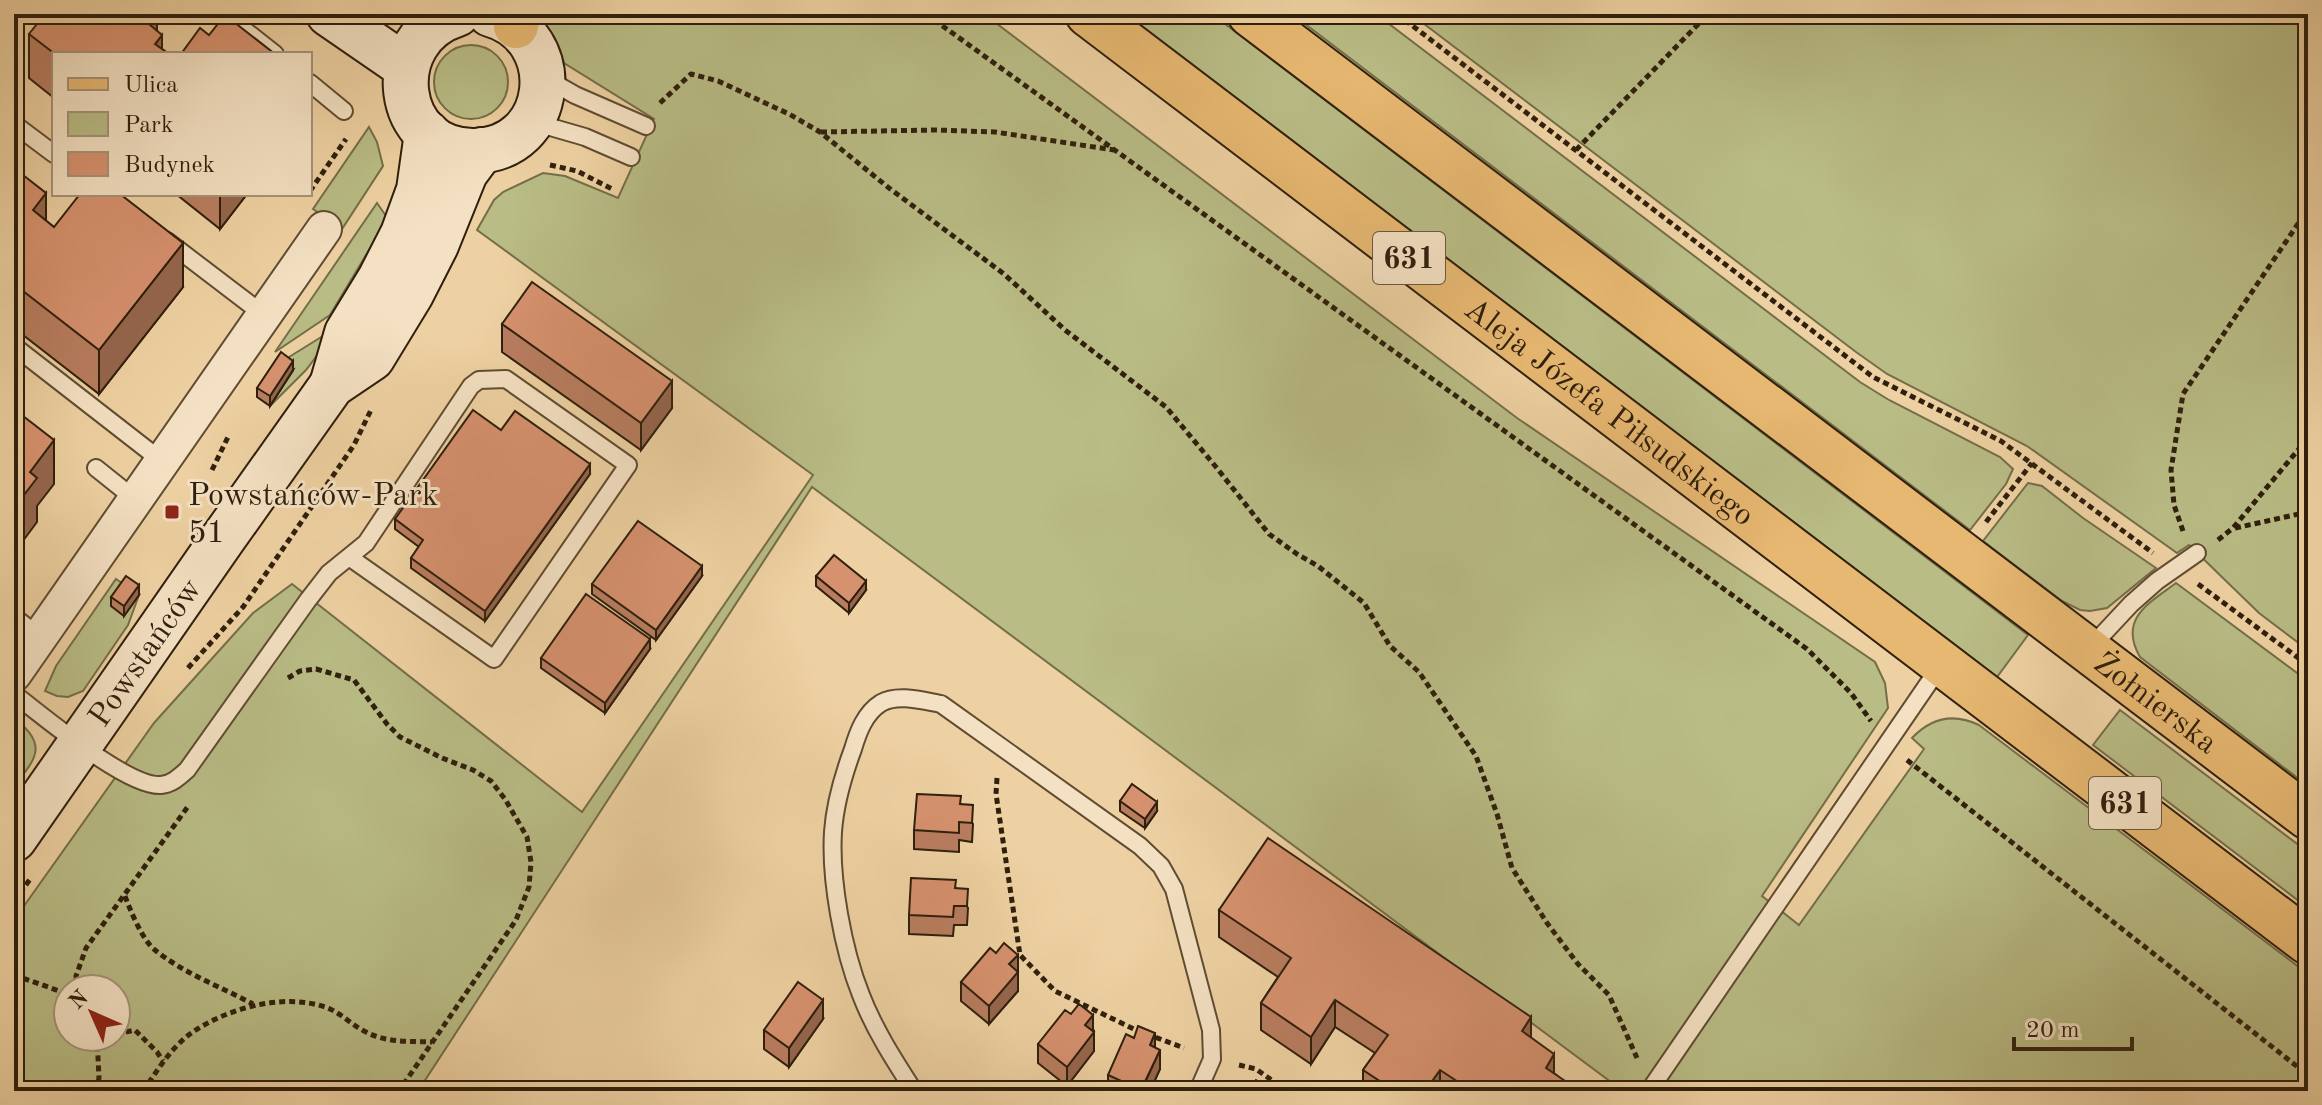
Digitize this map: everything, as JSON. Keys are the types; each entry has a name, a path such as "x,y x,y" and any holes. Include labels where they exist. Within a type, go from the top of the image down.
{"main road":[{"name":"Aleja Józefa Piłsudskiego","path":"1088,14 1942,663"},
{"path":"1250,14 1962,554"},
{"name":"Żołnierska","path":"1962,554 2308,817"},
{"name":"631","path":"1942,663 2308,942"}],"street":[{"path":"329,14 406,67"},
{"path":"430,19 406,67 406,96 411,110 427,133 447,146 470,151 509,141 531,121 543,92 541,62 535,48 508,18"},
{"name":"Powstańców","path":"14,839 332,385 347,333 380,279 419,190 427,133"},
{"name":"Powstańców","path":"332,385 372,358 411,294 436,245 465,173 482,150"},
{"path":"14,674 27,627 136,500 324,229"}],"lane":[{"path":"224,14 272,52"},
{"path":"543,77 575,95 643,124"},
{"path":"312,85 344,111"},
{"path":"531,121 585,137 631,157"},
{"path":"14,124 52,152"},
{"path":"153,231 264,315"},
{"path":"19,350 163,462"},
{"path":"14,694 110,765 139,781 159,785 176,780 187,770 329,573 366,543 471,386 479,380 506,379 628,465 494,659 349,557"},
{"path":"96,468 136,500"},
{"path":"2088,650 2131,604 2197,553"},
{"path":"1650,1089 1942,663"},
{"path":"914,1091 884,1043 861,995 848,955 840,915 833,835 837,798 861,725 882,702 905,698 941,704 1140,846 1161,866 1174,889 1211,1030 1212,1059 1198,1091"}],"path":[{"path":"926,14 1807,649 1851,693 1887,744 2308,1075"},
{"path":"1397,14 1873,377 1992,437 2032,463 2090,508"},
{"path":"1576,150 1708,14"},
{"path":"643,124 691,74 718,81 789,114 820,132 1004,274 1065,330 1166,407 1269,534 1318,566 1364,603 1390,646 1419,672 1476,756 1512,868 1578,964 1609,995 1650,1089"},
{"path":"312,188 354,127 344,111"},
{"path":"820,132 995,132 1115,151"},
{"path":"545,165 559,165 577,171 614,190"},
{"path":"2197,553 2181,528 2174,505 2171,470 2183,394 2308,209"},
{"path":"212,470 229,435"},
{"path":"2308,438 2233,528 2308,512"},
{"path":"1962,554 2032,463"},
{"path":"280,682 300,671 316,669 354,680 400,737 491,781 527,837 531,862 524,905 399,1091"},
{"path":"998,745 996,794 1020,955 1055,991 1136,1030 1212,1059 1256,1069 1287,1091"},
{"path":"77,973 86,948 196,796"},
{"path":"124,895 152,948 185,969 254,1004"},
{"path":"15,976 52,989"},
{"path":"143,1091 163,1061 190,1034 254,1004 301,1003 330,1009 365,1032 385,1040 433,1042"},
{"path":"132,1031 135,1030 163,1061"},
{"path":"96,1091 98,1053"}],"green space":[{"path":"545,14 984,14 1517,418 1875,662 1885,683 1888,708 1762,896 1799,925 1924,749 1912,738 1935,722 1952,719 1970,721 2308,974 2308,1091 1623,1091 812,487 418,1091 14,1091 14,920 154,723 253,613 292,584 582,812 813,475 477,230 494,200 503,192 543,173 565,176 618,198 654,119 564,63 545,23"},
{"path":"1126,14 1212,14 2028,635 1997,677"},
{"path":"1292,14 1376,14 1860,382 2000,457 2013,469 2006,484 1970,530"},
{"path":"1411,14 2308,14 2308,650 2259,613 2189,545 2177,553 2027,446 1887,374"},
{"path":"471,45 492,51 502,61 508,82 502,103 492,113 471,119 450,113 440,103 434,82 440,61 450,51"},
{"path":"369,127 377,142 383,166 342,229 313,209"},
{"path":"377,203 386,216 330,315 275,352"},
{"path":"339,326 306,370 270,406 293,371 281,362"},
{"path":"2028,483 2042,486 2156,568 2107,608 2080,610 2062,601 1983,541"},
{"path":"116,579 139,595 128,625 83,691 68,697 45,691 56,666"},
{"path":"2176,583 2308,681 2308,786 2140,657 2134,644 2135,622 2147,605"},
{"path":"2120,710 2308,852 2308,908 2093,745"},
{"path":"20,723 29,732 36,748 35,755 14,787 14,730"}],"building":[{"path":"45,14 153,14 157,17 150,25 162,35 155,44 166,52 52,52 29,34"},
{"path":"225,15 272,52 182,52 200,28 209,35"},
{"path":"14,168 46,193 33,210 54,227 78,196 123,196 183,243 99,350 14,284"},
{"path":"532,282 672,381 641,423 502,324"},
{"path":"281,352 293,361 270,396 257,388"},
{"path":"14,409 54,440 30,472 37,478 14,508"},
{"path":"473,410 501,430 515,411 590,464 485,611 411,558 423,540 395,519"},
{"path":"638,521 702,566 656,630 592,584"},
{"path":"834,555 866,581 849,603 816,576"},
{"path":"126,576 139,585 124,606 111,597"},
{"path":"586,594 650,639 605,703 541,658"},
{"path":"1132,784 1157,802 1145,819 1120,801"},
{"path":"917,794 961,796 960,804 973,805 972,823 959,822 959,833 914,830"},
{"path":"1268,838 1531,1017 1522,1031 1554,1054 1546,1068 1574,1087 1571,1091 1472,1091 1440,1070 1425,1091 1395,1091 1363,1070 1388,1035 1335,1000 1311,1037 1261,1003 1291,958 1219,910"},
{"path":"911,878 956,880 955,888 968,889 967,906 954,906 953,917 909,915"},
{"path":"1004,943 1018,955 1009,964 1018,972 989,1006 961,982 990,948 996,953"},
{"path":"798,982 823,1000 789,1048 764,1030"},
{"path":"1079,1004 1093,1015 1085,1025 1094,1032 1067,1067 1038,1044 1065,1010 1071,1014"},
{"path":"1138,1026 1155,1033 1150,1045 1160,1050 1141,1090 1108,1075 1126,1034 1134,1038"},
{"path":"1256,1080 1274,1091 1248,1091"}],"place":[{"name":"Powstańców-Park 51","path":"172,512"}]}
